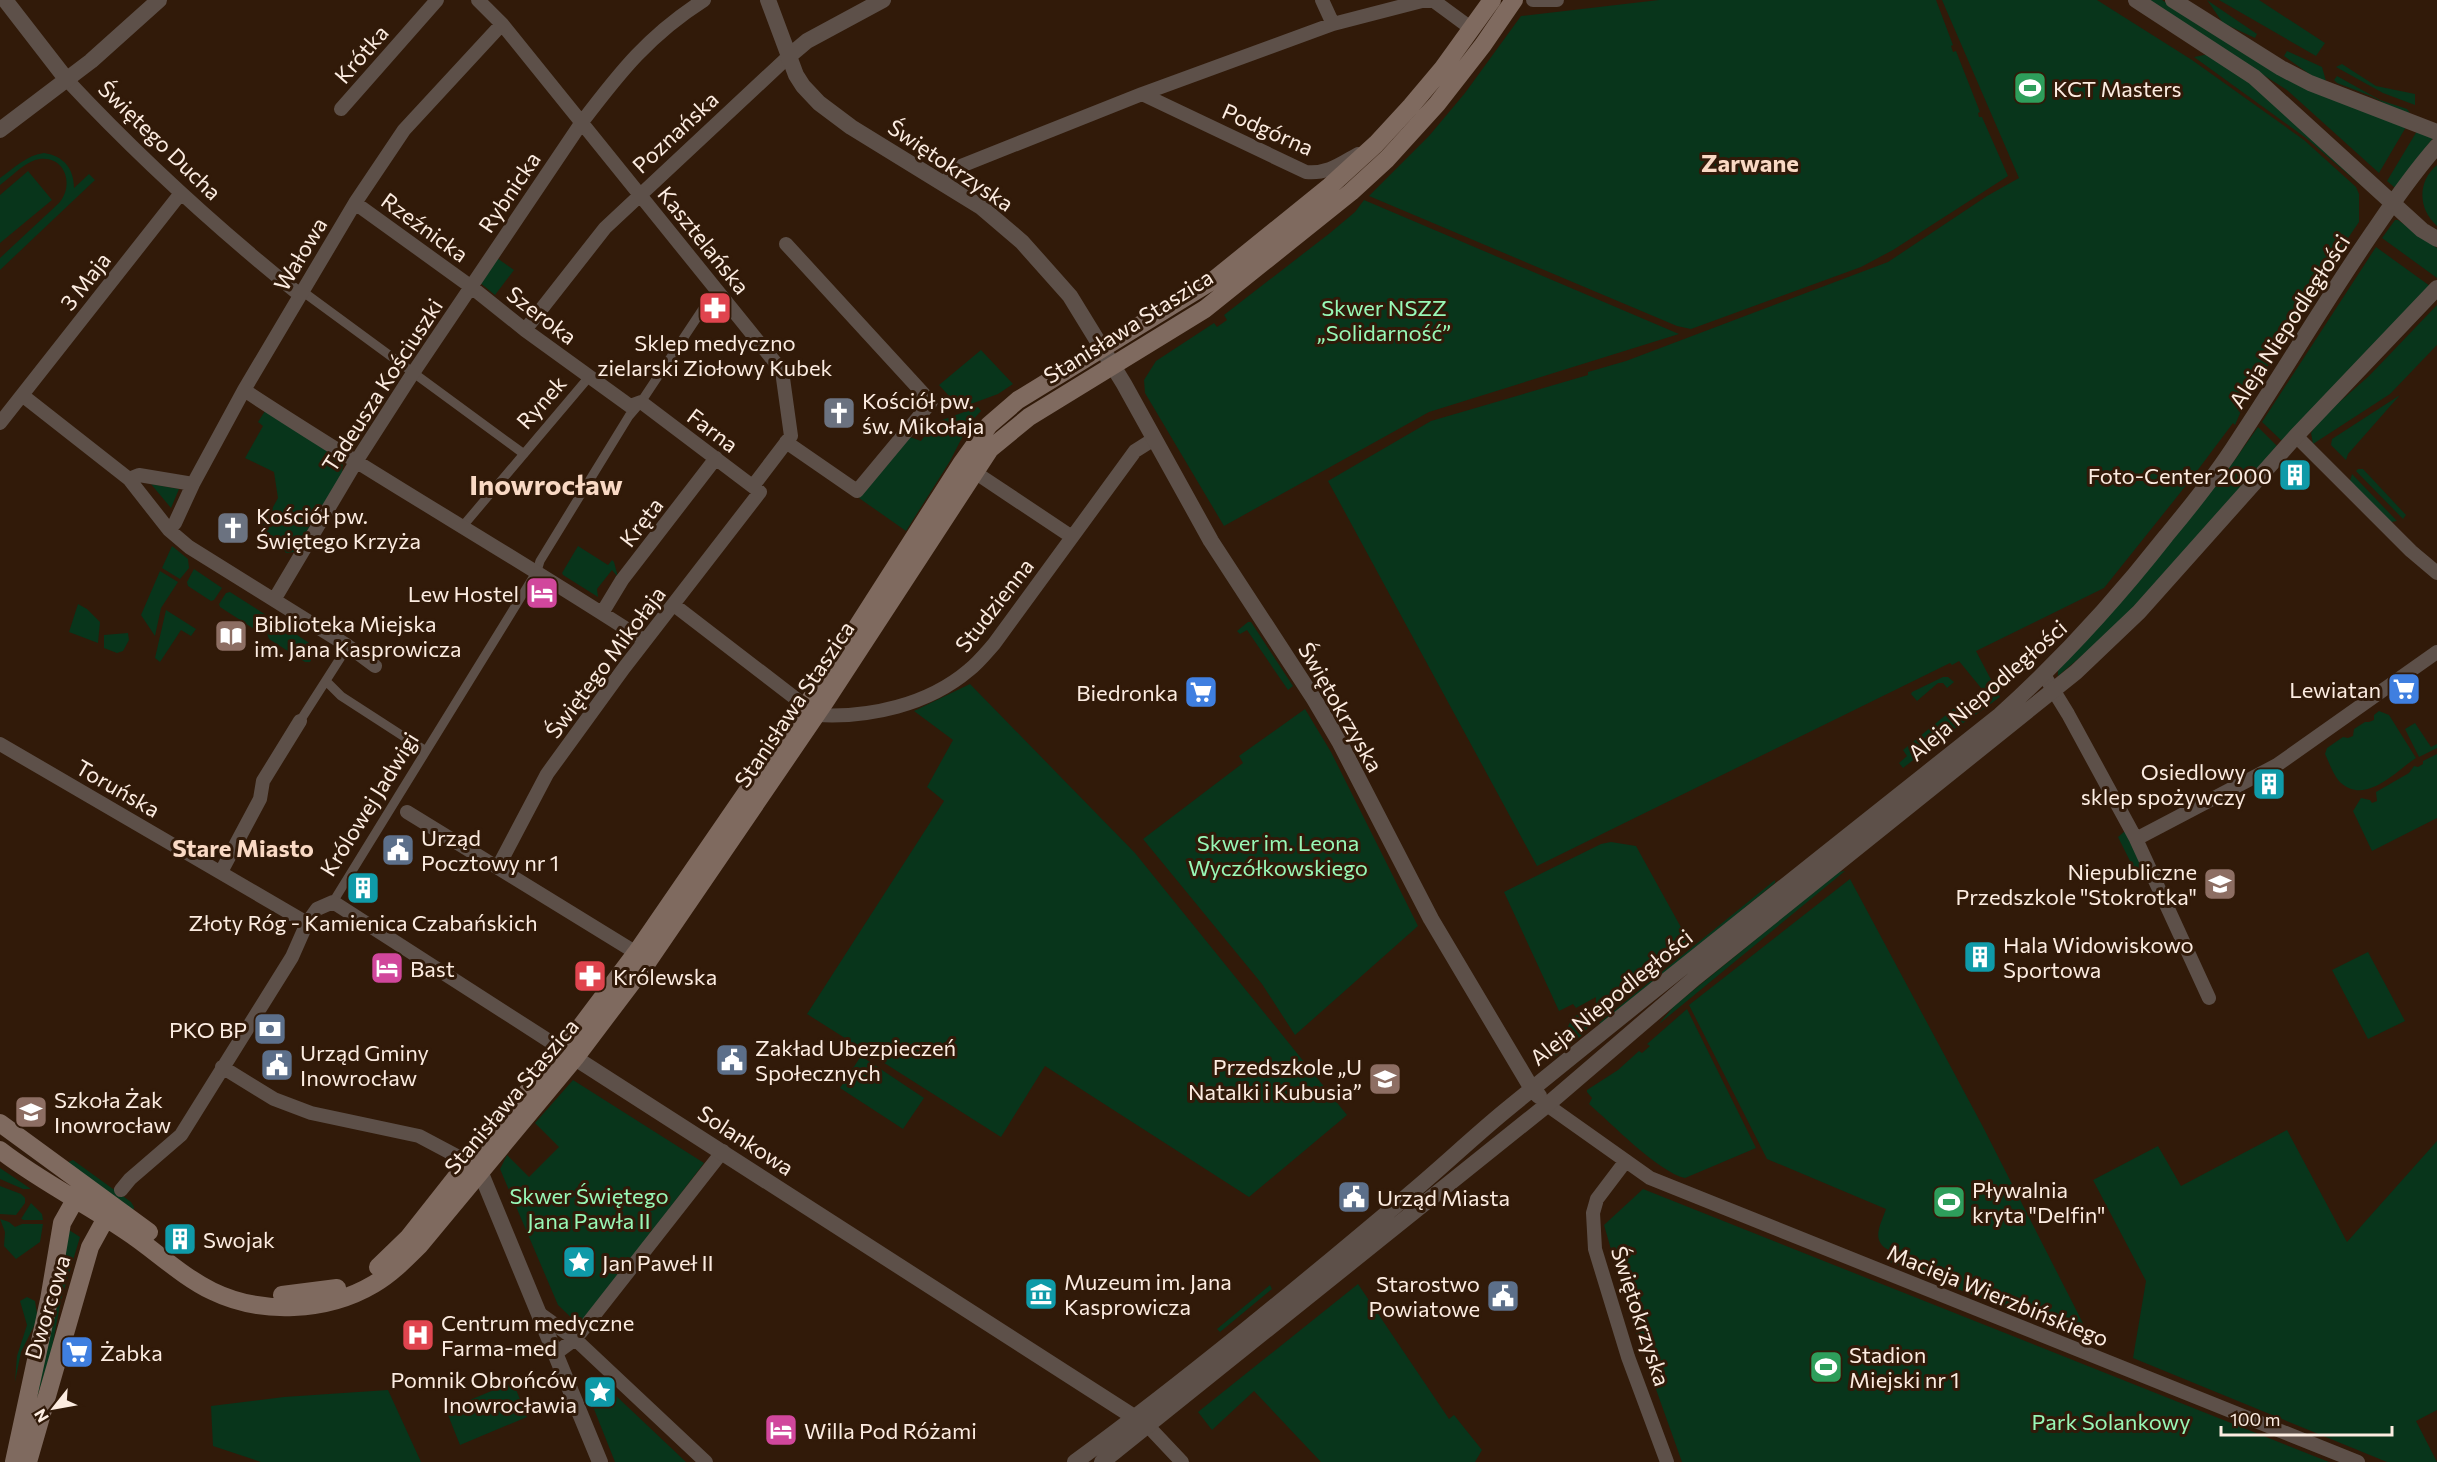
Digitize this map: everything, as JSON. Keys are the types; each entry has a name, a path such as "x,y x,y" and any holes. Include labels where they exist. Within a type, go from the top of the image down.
{"main road":[{"name":"Stanisława Staszica","path":"811,710 981,435 999,416 1018,400 1215,279 1330,186 1376,144 1424,91 1492,0"},
{"name":"Stanisława Staszica","path":"79,1192 113,1205 213,1278 249,1291 275,1295 297,1295 349,1284 369,1274 387,1261 474,1166 569,1054 642,957 990,449 1029,417 1212,304 1351,192 1387,159 1437,104 1478,52 1514,0"},
{"path":"0,1123 79,1192"},
{"path":"0,1150 79,1192"},
{"name":"Dworcowa","path":"14,1462 49,1300 62,1223 79,1192"},
{"name":"Dworcowa","path":"28,1462 90,1247 113,1205"}],"street":[{"name":"Świętego Ducha","path":"5,0 67,80 182,194 240,246 301,293 524,454"},
{"path":"0,130 67,80 159,0"},
{"name":"Krótka","path":"340,109 437,0"},
{"path":"478,0 502,24"},
{"name":"Rybnicka","path":"470,286 609,86 653,37 704,0"},
{"name":"Świętokrzyska","path":"768,0 799,81 819,103 851,127 981,207 1022,242 1070,296 1113,366 1211,541 1340,742 1431,918 1532,1089 1547,1105 1625,1162 1597,1199 1593,1213 1595,1249 1628,1357 1667,1462"},
{"name":"Poznańska","path":"525,330 605,228 788,57 807,41 883,0"},
{"path":"1322,0 1333,24"},
{"path":"1533,0 1557,0"},
{"path":"2136,0 2254,77 2422,230 2437,239"},
{"path":"2174,0 2310,83 2437,132"},
{"path":"943,183 961,166 1142,94 1333,24 1434,1 1472,29"},
{"name":"Kasztelańska","path":"502,24 782,371 791,435 786,442"},
{"name":"Wałowa","path":"169,530 175,523 193,484 244,390 355,203 404,130 502,24"},
{"name":"Podgórna","path":"1142,94 1306,172 1329,171 1376,144"},
{"name":"Aleja Niepodległości","path":"1413,1202 1448,1160 1532,1089 1991,721 2044,675 2117,597 2200,494 2238,442 2337,283 2393,202 2437,146"},
{"name":"3 Maja","path":"0,423 182,194"},
{"name":"Rzeźnicka","path":"355,203 470,286"},
{"path":"786,244 931,402 857,491 786,442"},
{"name":"Szeroka","path":"470,286 589,377"},
{"name":"Tadeusza Kościuszki","path":"274,600 355,463 470,286"},
{"name":"Aleja Niepodległości","path":"1413,1202 1547,1105 1695,978 2055,690 2122,630 2296,436 2437,288"},
{"path":"537,571 540,561 628,416 641,402 716,289"},
{"name":"Rynek","path":"462,527 589,377 630,406 641,402"},
{"path":"244,390 355,463 537,571 645,641"},
{"path":"22,395 129,479 169,530 199,554 348,646 375,666"},
{"name":"Farna","path":"641,402 757,489"},
{"path":"2296,436 2411,551 2437,573"},
{"name":"Studzienna","path":"811,710 834,716 880,711 908,705 957,680 994,644 1135,451 1154,439"},
{"name":"Świętego Mikołaja","path":"498,867 547,774 757,489 786,442"},
{"name":"Kręta","path":"602,613 622,580 716,458"},
{"path":"129,479 139,475 193,484"},
{"path":"982,477 1072,537"},
{"name":"Królowej Jadwigi","path":"113,1205 130,1179 182,1135 222,1066 292,957 307,923 318,909 333,902 537,571"},
{"path":"674,604 811,710"},
{"path":"220,872 260,799 263,781 348,646"},
{"path":"2136,839 2277,765 2437,652"},
{"path":"2044,675 2055,690 2136,839 2209,998"},
{"path":"326,681 341,696 426,751"},
{"name":"Toruńska","path":"0,744 307,923"},
{"path":"407,812 642,957"},
{"name":"Solankowa","path":"333,902 1141,1422 1182,1462"},
{"path":"222,1066 274,1099 311,1113 419,1136 474,1166 540,1314 600,1462"},
{"path":"556,1353 575,1339 723,1151"},
{"name":"Macieja Wierzbińskiego","path":"1625,1162 1650,1178 2358,1462"},
{"path":"1102,1462 1141,1422 1413,1202"},
{"path":"540,1314 575,1339 706,1462"},
{"path":"1075,1462 1141,1422"}],"green space":[{"path":"1659,0 1936,0 1953,45 1951,46 1953,52 1956,51 1980,112 1979,117 1982,117 2008,176 1893,250 1861,267 1691,329 1677,326 1369,196 1429,136 1465,93 1521,16"},
{"path":"1942,0 2097,0 2192,60 2304,140 2356,187 2359,194 2359,222 2309,295 2306,293 2299,303 2302,306 2293,326 2244,404 2235,425 2233,423 2104,588 1976,651 2000,697 1971,718 1966,711 1986,694 1959,661 1952,665 1950,663 1537,866 1328,481 1431,421 1588,375 1588,372 1626,361 1888,262 1987,196 2019,178"},
{"path":"2146,0 2162,0 2237,48 2406,127 2379,173 2287,90"},
{"path":"2207,0 2257,34 2255,38 2223,23"},
{"path":"2219,0 2259,0 2325,43 2316,56"},
{"path":"2287,51 2322,67 2326,81 2315,78 2284,56"},
{"path":"2209,54 2244,76 2364,188 2306,138 2194,57"},
{"path":"2342,64 2376,86 2415,94 2415,105 2383,93 2336,67"},
{"path":"2337,76 2380,100 2407,109 2410,113 2400,112 2371,96 2337,83 2334,80"},
{"path":"2417,131 2433,138 2394,187 2387,181"},
{"path":"44,153 57,157 66,164 74,181 74,188 89,174 95,180 0,270 0,258 59,203 64,195 66,178 64,171 53,161 45,159 26,164 0,185 0,178 16,166 32,156"},
{"path":"2437,165 2437,226 2426,212 2422,195 2426,179"},
{"path":"28,171 52,200 0,243 0,195"},
{"name":"Skwer NSZZ „Solidarność”","path":"1364,200 1679,334 1429,412 1224,526 1145,393 1144,380 1156,361 1214,323 1217,327 1227,320 1224,315 1330,233 1355,212"},
{"path":"2395,220 2437,248 2437,278 2382,238"},
{"path":"2376,247 2430,286 2282,441 2262,422"},
{"path":"497,258 514,270 495,295 479,282"},
{"path":"2437,305 2437,345 2390,394 2313,444 2311,433 2318,421 2369,376"},
{"path":"981,350 1013,384 998,394 960,408 939,385"},
{"path":"2400,395 2348,454 2346,460 2331,445 2332,439"},
{"path":"978,407 981,411 969,424 950,461 906,531 859,498 910,437 921,441 934,423"},
{"path":"265,411 343,460 342,474 294,552 286,553 280,543 262,527 278,498 274,472 245,458 263,426 258,422"},
{"path":"2258,427 2277,446 2117,626 2058,676 2058,670 2234,461"},
{"path":"2363,469 2406,515 2403,519 2356,471"},
{"path":"2352,474 2397,521 2391,522 2350,481"},
{"path":"151,484 179,489 171,508"},
{"path":"172,546 188,559 189,568 180,579 162,568"},
{"path":"578,546 608,565 612,560 614,562 618,577 612,570 597,589 598,597 562,573"},
{"path":"194,569 222,588 214,600 211,601 188,586 187,582"},
{"path":"160,571 178,582 161,608 155,636 141,615"},
{"path":"230,592 266,615 267,620 261,630 257,631 220,607 219,604 226,593"},
{"path":"78,604 87,609 100,622 98,643 69,632"},
{"path":"166,610 196,629 191,636 181,630 160,662 155,658"},
{"path":"278,622 315,647 316,651 310,662 305,662 269,639 267,633"},
{"path":"1251,622 1293,686 1288,690 1247,630 1240,634 1237,631"},
{"path":"128,633 129,640 123,651 117,653 104,648 104,635"},
{"path":"1943,677 1948,677 1954,682 1947,688 1943,683 1938,683 1917,701 1911,694 1912,692"},
{"path":"970,684 1135,853 1347,1115 1249,1197 1045,1066 1001,1137 807,1014 944,801 927,787 953,740 914,711"},
{"path":"1957,706 1968,720 1942,737 1939,734 1932,740 1934,744 1903,768 1899,763 1907,756 1903,750"},
{"name":"Skwer im. Leona Wyczółkowskiego","path":"1305,709 1331,752 1418,926 1295,1035 1262,984 1143,839 1243,763 1239,756"},
{"path":"2379,711 2389,715 2416,758 2380,784 2360,790 2351,789 2338,780 2325,754 2327,748 2343,737 2353,736 2354,729 2365,722 2374,720 2374,715"},
{"path":"2415,723 2431,747 2437,744 2437,748 2419,757 2405,729"},
{"path":"2437,754 2437,818 2372,851 2353,811 2361,798 2370,800 2372,803 2377,801 2376,792 2409,773 2414,766 2418,767 2423,764 2423,761"},
{"path":"2125,831 2143,870 2136,873 2118,837"},
{"path":"1611,842 1636,846 1688,940 1595,1016 1596,997 1576,1008 1573,1004 1559,1011 1504,892 1601,844"},
{"path":"1845,871 1659,1024 1674,1006 1838,872"},
{"path":"1850,879 1982,1125 2093,1343 1885,1260 1889,1250 1880,1242 1878,1232 1886,1209 1767,1159 1689,1005"},
{"path":"1775,880 1775,883 1604,1024 1599,1023"},
{"path":"2368,952 2405,1021 2368,1039 2332,970"},
{"path":"1687,1009 1756,1148 1685,1178 1662,1167 1622,1134 1589,1104 1592,1098 1587,1090 1618,1070 1639,1051 1642,1053 1650,1046 1647,1044"},
{"path":"1579,1014 1589,1026 1581,1036 1553,1058 1547,1047 1564,1035 1572,1018"},
{"path":"861,1056 924,1098 903,1129 840,1088"},
{"name":"Skwer Świętego Jana Pawła II","path":"573,1080 704,1163 580,1326 558,1305 500,1169 507,1155 529,1177 559,1147 535,1123"},
{"path":"2287,1130 2347,1242 2437,1141 2437,1410 2416,1421 2437,1462 2387,1462 2133,1358 2146,1281 2093,1180 2158,1146 2181,1186"},
{"path":"73,1160 131,1202 134,1207 133,1212 66,1163"},
{"path":"0,1168 31,1189 23,1189 0,1179"},
{"path":"0,1186 21,1194 25,1198 25,1203 16,1215 0,1214"},
{"name":"Park Solankowy","path":"1643,1189 2329,1462 1682,1462 1633,1325 1604,1225"},
{"path":"31,1203 42,1214 43,1220 21,1219"},
{"path":"0,1219 15,1227 22,1224 43,1224 40,1242 16,1259 4,1246 5,1232"},
{"path":"69,1230 80,1237 61,1300 51,1353 35,1404"},
{"path":"1358,1284 1449,1419 1454,1415 1482,1450 1475,1462 1321,1462 1254,1391 1212,1430 1198,1412"},
{"path":"1270,1285 1272,1289 1220,1332 1217,1329"},
{"path":"27,1297 35,1301 36,1322 21,1352 15,1382 17,1356 27,1325 20,1301"},
{"path":"513,1382 527,1417 460,1445 446,1410"},
{"path":"388,1390 421,1462 261,1462 213,1446 211,1406 284,1397"},
{"path":"612,1392 686,1462 615,1462 592,1404"}],"place":[{"name":"KCT Masters","path":"2030,88"},
{"name":"Sklep medyczno zielarski Ziołowy Kubek","path":"715,308"},
{"name":"Kościół pw. św. Mikołaja","path":"839,413"},
{"name":"Foto-Center 2000","path":"2295,475"},
{"name":"Kościół pw. Świętego Krzyża","path":"233,528"},
{"name":"Lew Hostel","path":"542,593"},
{"name":"Biblioteka Miejska im. Jana Kasprowicza","path":"231,636"},
{"name":"Lewiatan","path":"2404,689"},
{"name":"Biedronka","path":"1201,692"},
{"name":"Osiedlowy sklep spożywczy","path":"2269,784"},
{"name":"Urząd Pocztowy nr 1","path":"398,850"},
{"name":"Niepubliczne Przedszkole \"Stokrotka\"","path":"2220,884"},
{"name":"Złoty Róg - Kamienica Czabańskich","path":"363,888"},
{"name":"Hala Widowiskowo Sportowa","path":"1980,957"},
{"name":"Bast","path":"387,968"},
{"name":"Królewska","path":"590,976"},
{"name":"PKO BP","path":"270,1029"},
{"name":"Zakład Ubezpieczeń Społecznych","path":"732,1060"},
{"name":"Urząd Gminy Inowrocław","path":"277,1065"},
{"name":"Przedszkole „U Natalki i Kubusia”","path":"1385,1079"},
{"name":"Szkoła Żak Inowrocław","path":"31,1112"},
{"name":"Urząd Miasta","path":"1354,1197"},
{"name":"Pływalnia kryta \"Delfin\"","path":"1949,1202"},
{"name":"Swojak","path":"180,1239"},
{"name":"Jan Paweł II","path":"579,1262"},
{"name":"Muzeum im. Jana Kasprowicza","path":"1041,1294"},
{"name":"Starostwo Powiatowe","path":"1503,1296"},
{"name":"Centrum medyczne Farma-med","path":"418,1335"},
{"name":"Żabka","path":"77,1352"},
{"name":"Stadion Miejski nr 1","path":"1826,1367"},
{"name":"Pomnik Obrońców Inowrocławia","path":"600,1392"},
{"name":"Willa Pod Różami","path":"781,1430"}],"district":[{"name":"Zarwane","path":"1750,162"},
{"name":"Inowrocław","path":"546,484"},
{"name":"Stare Miasto","path":"243,847"}]}
